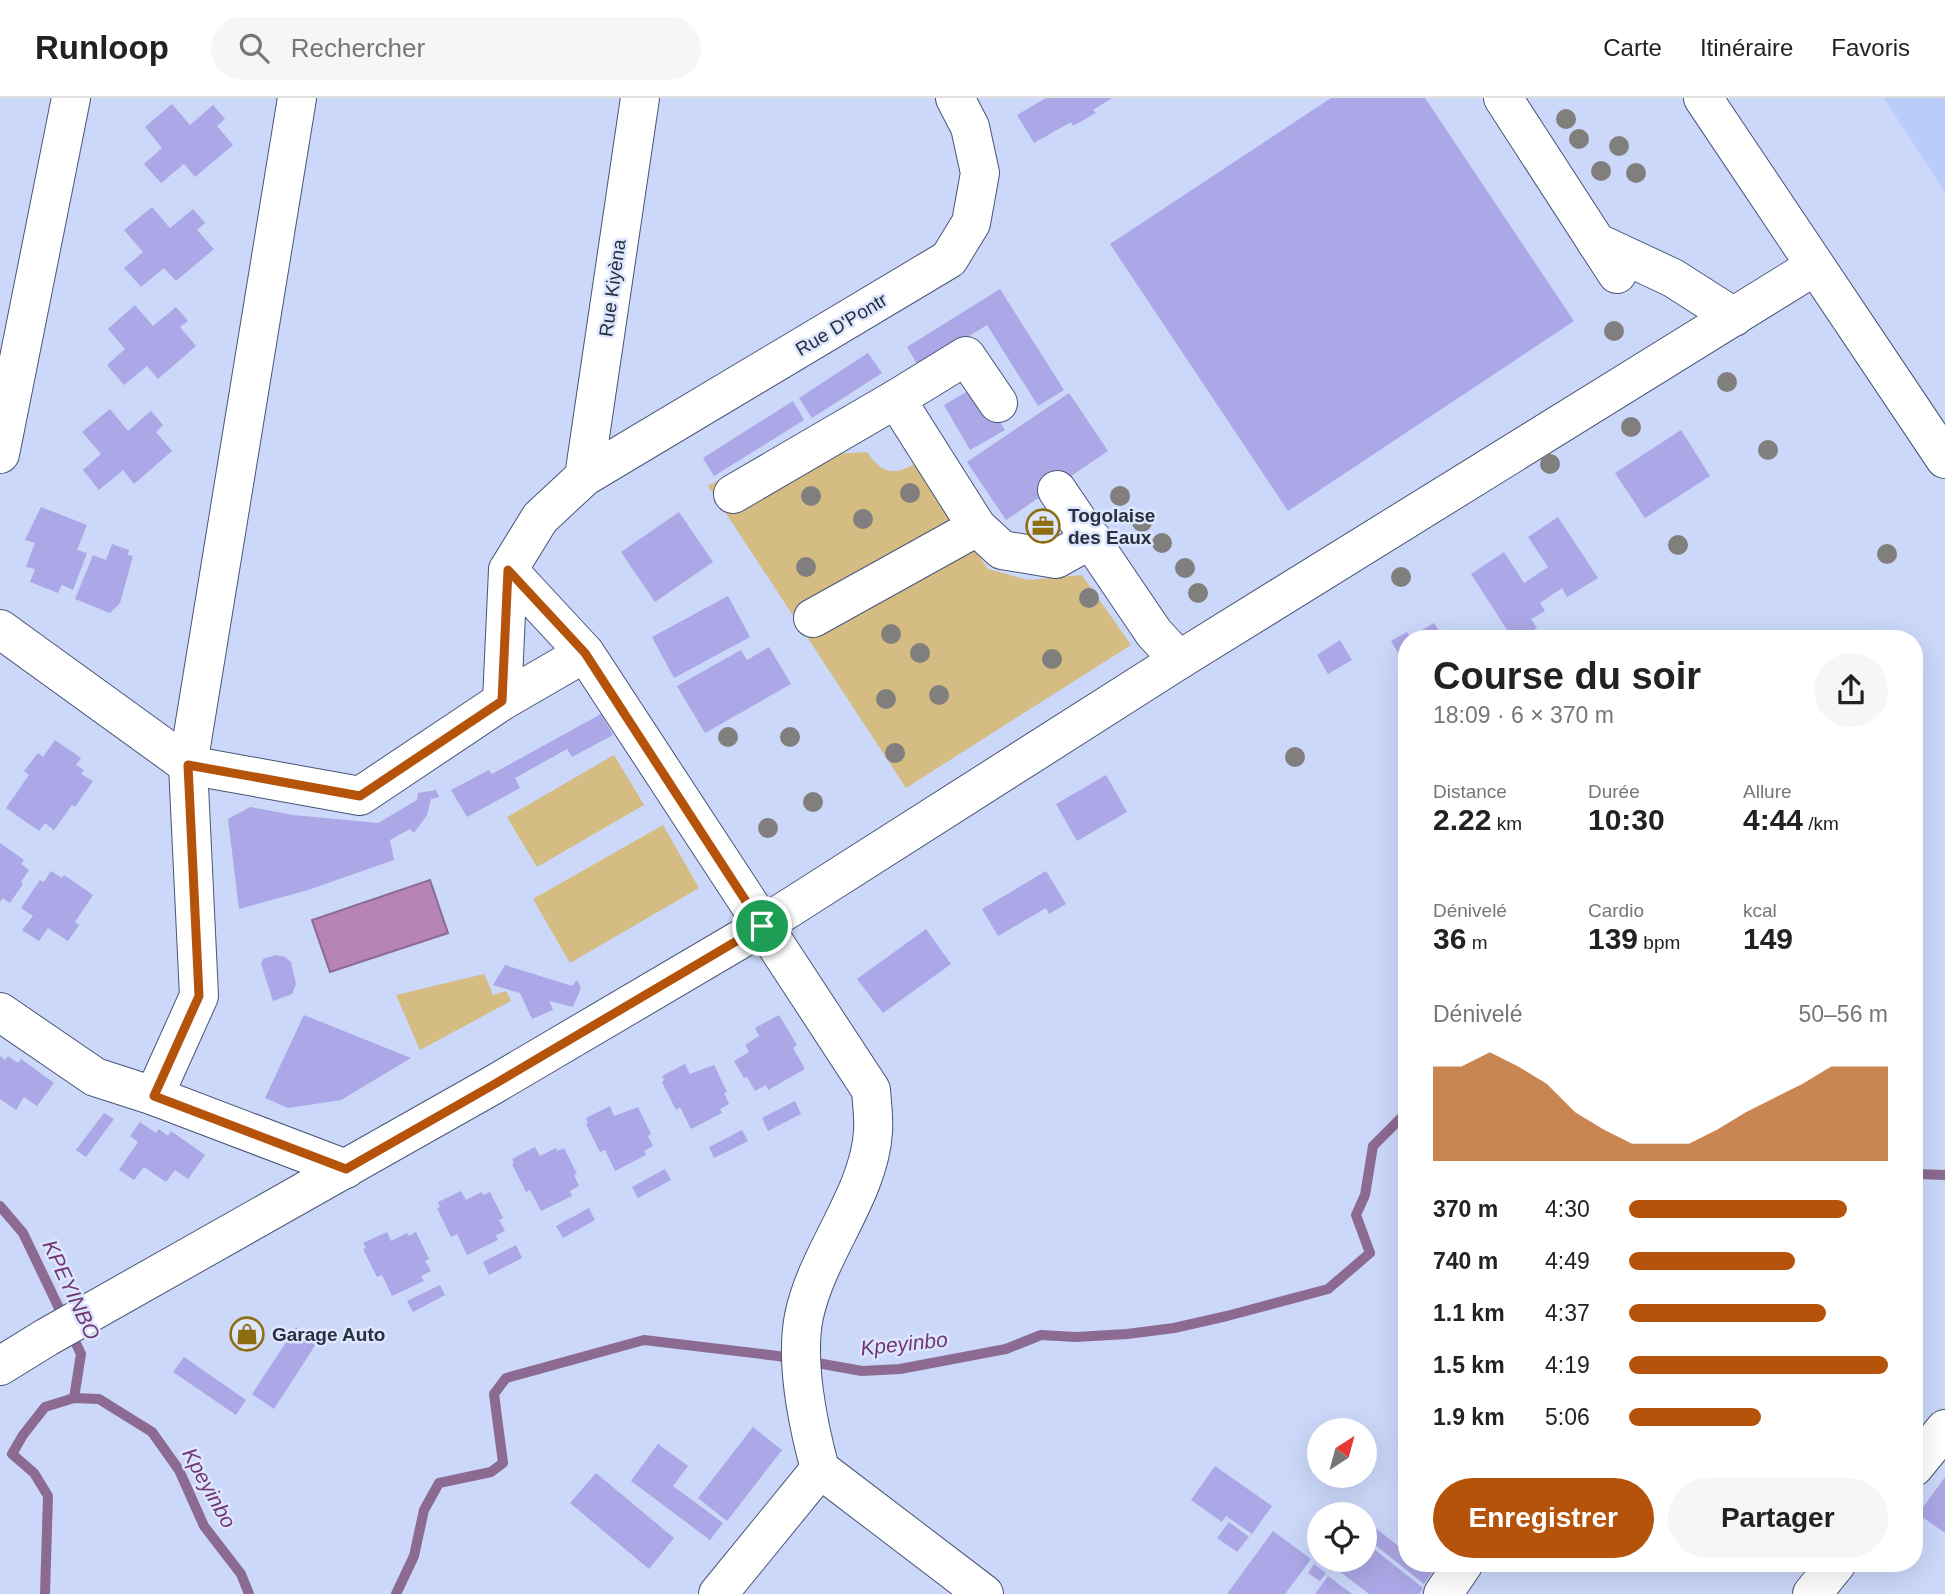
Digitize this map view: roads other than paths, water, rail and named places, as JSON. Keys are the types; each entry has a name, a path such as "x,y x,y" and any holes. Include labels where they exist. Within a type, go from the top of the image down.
{"main road":[{"path":"0,454 71,98"},
{"path":"154,1096 199,996 188,765 298,98"},
{"name":"Rue Kiyèna","path":"584,477 640,98"},
{"name":"Rue D'Pontr","path":"508,570 540,518 584,477 949,260 971,223 980,173 970,127 955,98"},
{"path":"1503,98 1617,274"},
{"path":"1703,98 1945,459"},
{"path":"1596,242 1673,278 1734,317"},
{"path":"0,1366 493,1085 762,926 1179,660 1815,266"},
{"path":"733,494 967,356 998,403"},
{"path":"896,398 978,527 1002,550 1056,559 1091,539"},
{"path":"1057,490 1154,633 1179,660"},
{"path":"813,618 978,527"},
{"path":"502,701 508,570"},
{"path":"508,570 585,653 871,1090 873,1132 867,1164 845,1217 820,1265 804,1318 802,1348 806,1411 816,1453 984,1594"},
{"path":"0,629 188,765 360,796 502,701 585,653"},
{"path":"0,1012 95,1077 154,1096 346,1169"},
{"path":"1923,1456 1945,1429"},
{"path":"718,1594 816,1453"},
{"path":"1443,1594 1458,1572"},
{"path":"1812,1594 1830,1572"}],"waterway":[{"name":"Kpeyinbo","path":"396,1594 414,1556 424,1510 439,1483 491,1472 503,1463 494,1394 506,1378 644,1340 778,1356 862,1371 900,1369 1006,1349 1041,1335 1076,1337 1174,1328 1328,1289 1370,1253 1356,1215 1365,1195 1373,1146 1398,1121"},
{"name":"Kpeyinbo","path":"1923,1174 1945,1175"},
{"name":"KPEYINBO","path":"0,1206 23,1233 81,1354 74,1398"},
{"name":"Kpeyinbo","path":"45,1594 48,1496 34,1473 12,1454 45,1407 74,1398 99,1399 152,1432 179,1470 204,1526 241,1574 249,1594"}],"place":[{"name":"Togolaise des Eaux","path":"1043,526"},
{"name":"Garage Auto","path":"247,1334"}]}
